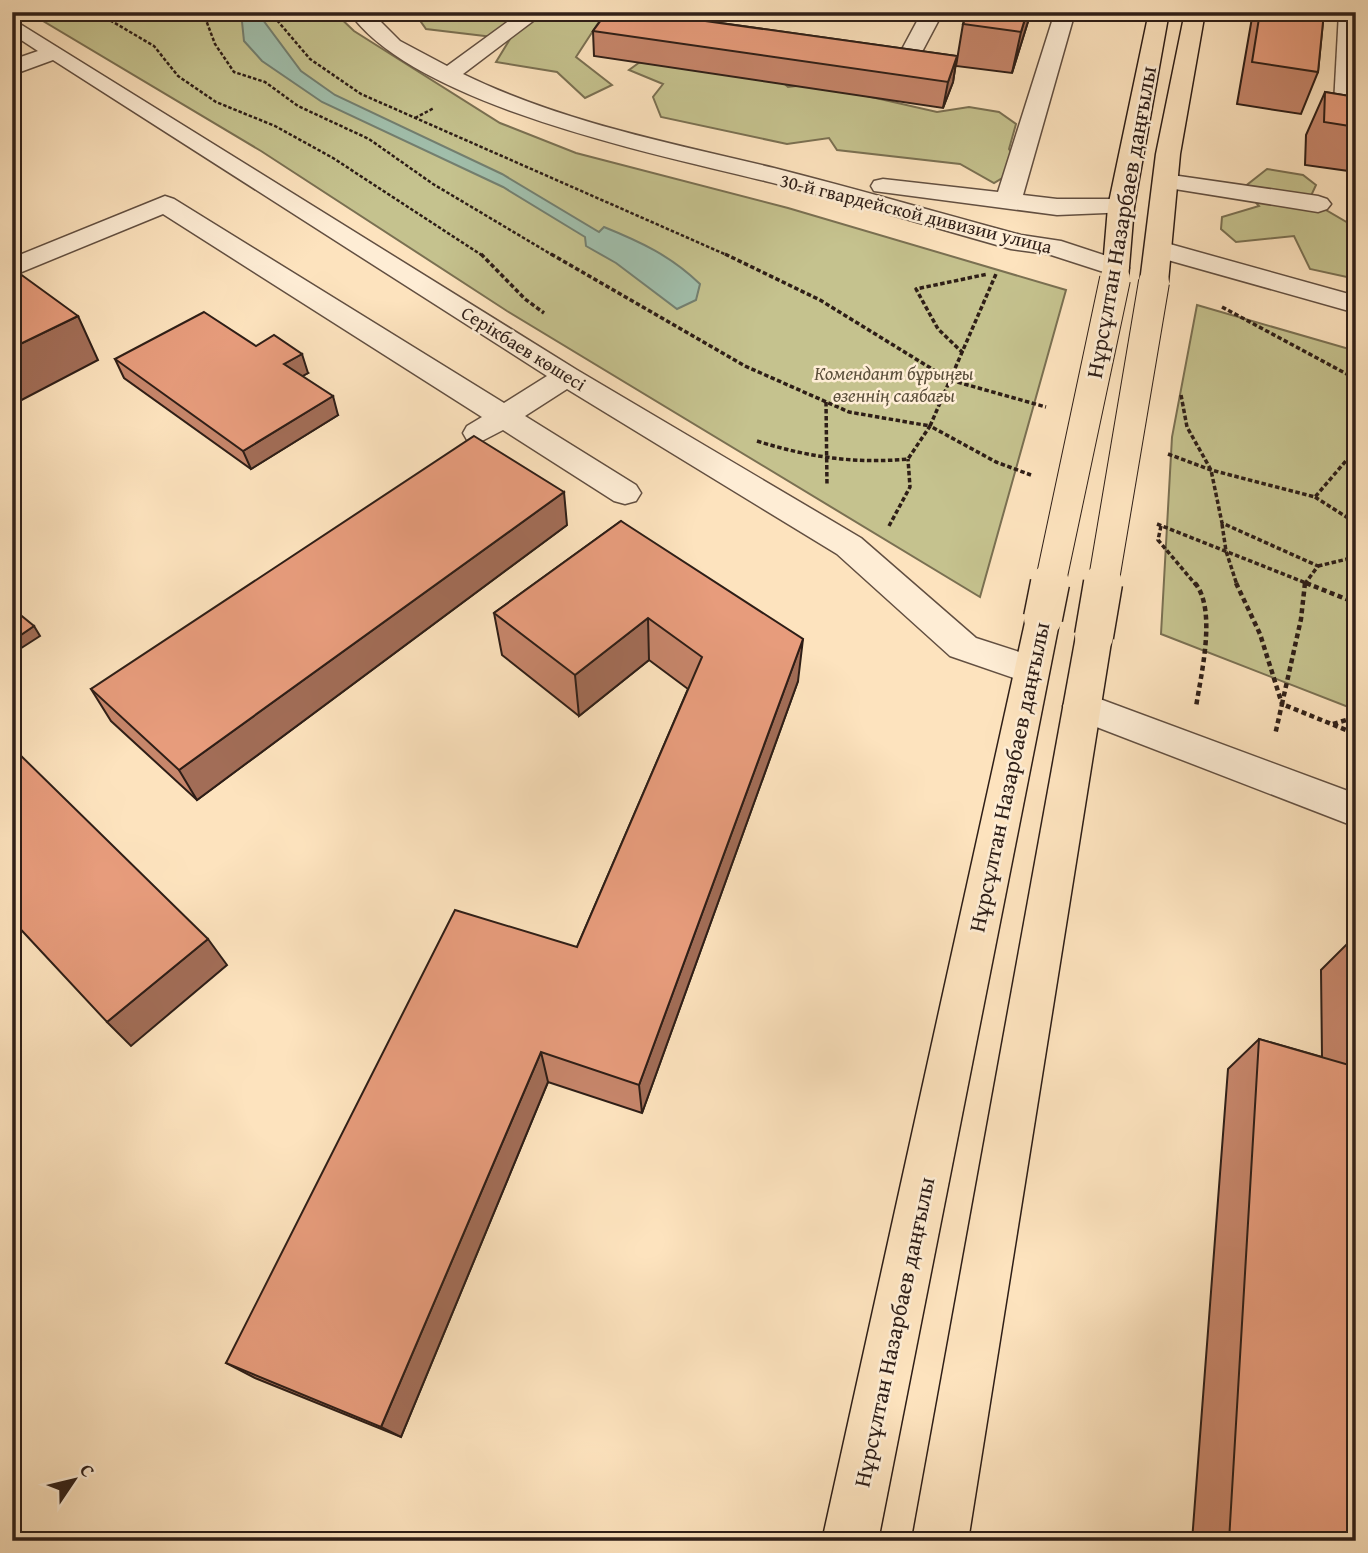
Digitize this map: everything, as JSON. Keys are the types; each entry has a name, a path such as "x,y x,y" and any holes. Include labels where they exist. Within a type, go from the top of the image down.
{"main road":[{"name":"Нұрсұлтан Назарбаев даңғылы","path":"850,1541 1115,274 1121,207 1158,12"},
{"name":"Нұрсұлтан Назарбаев даңғылы","path":"940,1541 1154,282 1165,181 1195,12"}],"street":[{"path":"359,12 393,46 448,75 542,113 647,147 771,175"},
{"path":"448,75 535,12"},
{"path":"841,51 907,60 933,12"},
{"path":"1008,202 1065,12"},
{"path":"1349,12 1345,122 1356,124"},
{"name":"Серікбаев көшесі","path":"16,30 55,52 567,376 849,547 963,647 1031,670"},
{"path":"12,68 55,52"},
{"name":"30-й гвардейской дивизии улица","path":"771,175 1008,202 1121,207"},
{"name":"30-й гвардейской дивизии улица","path":"771,175 944,224 1052,247 1115,274"},
{"path":"1165,181 1318,204"},
{"path":"12,268 165,204 625,493"},
{"path":"1159,249 1356,305"},
{"path":"478,433 567,376"},
{"path":"1081,706 1356,811"}],"path":[{"path":"96,12 154,46 178,76 216,102 275,126 333,158 477,250 525,299 546,314"},
{"path":"202,12 215,44 233,72 265,82 298,106 369,139 433,184 659,319 745,366 849,412 930,426 996,461"},
{"path":"270,12 299,51 318,69 360,94 735,259 820,300 950,380 1019,397"},
{"path":"750,438 796,454 861,464 908,459 930,426 971,335 996,273 916,289 938,329 962,353"},
{"path":"1218,304 1356,379"},
{"path":"1181,393 1186,427 1211,471 1234,579 1260,635 1282,704"},
{"path":"826,402 825,432 830,459 827,486 831,496"},
{"path":"1315,497 1356,449"},
{"path":"1211,471 1315,497 1356,523"},
{"path":"1222,523 1318,566 1356,557"},
{"path":"1161,526 1158,540 1203,593 1206,643 1194,718"},
{"path":"1226,551 1356,603"},
{"path":"1282,704 1301,619 1304,584 1318,566"},
{"path":"1282,704 1356,734"},
{"path":"1332,724 1356,717"}],"green space":[{"name":"Комендант бұрыңғы өзеннің саябағы","path":"28,12 334,12 354,31 500,123 576,153 788,208 1066,290 980,597 507,311 261,151"},
{"path":"414,12 604,14 576,57 612,85 585,98 557,72 496,62 510,39 426,29"},
{"path":"640,62 776,76 788,87 814,84 937,112 969,107 999,112 1016,124 1009,149 1022,166 994,183 960,164 837,150 829,138 787,144 661,117 653,97 663,84 629,70"},
{"path":"1267,169 1303,175 1316,185 1309,200 1350,224 1356,224 1356,279 1310,269 1294,236 1236,242 1221,229 1222,217 1259,206 1243,188"},
{"path":"1197,305 1356,351 1356,710 1161,634 1172,437"}],"shaded area":[{"path":"241,12 257,12 301,71 335,95 502,174 599,232 604,227 667,258 700,284 696,300 677,309 616,263 586,246 585,237 503,187 322,102 262,61 244,41"}],"building":[{"path":"607,12 641,12 957,56 948,82 593,31"},
{"path":"968,12 1027,12 1021,32 963,24"},
{"path":"1260,12 1324,12 1318,72 1252,62"},
{"path":"1325,92 1356,97 1356,127 1324,122"},
{"path":"12,268 78,316 12,348"},
{"path":"204,312 256,346 274,335 302,354 284,364 333,396 243,451 115,359"},
{"path":"474,436 564,492 179,770 91,689"},
{"path":"621,521 803,639 639,1085 541,1052 381,1427 226,1363 455,910 577,947 702,657 648,618 575,675 494,613"},
{"path":"12,608 34,626 12,641"},
{"path":"12,747 208,939 107,1022 12,920"},
{"path":"1347,944 1356,946 1356,1059 1351,1058"},
{"path":"1259,1039 1356,1067 1356,1541 1229,1541"}]}
